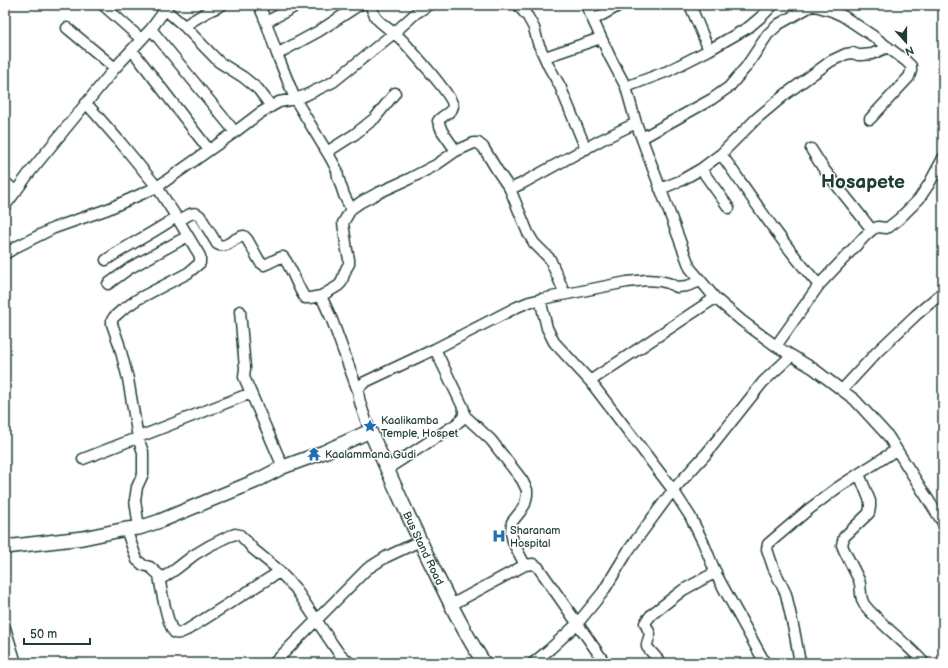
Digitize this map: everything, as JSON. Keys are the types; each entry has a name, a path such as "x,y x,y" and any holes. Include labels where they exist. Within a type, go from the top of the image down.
{"main road":[{"path":"5,547 83,538 160,521 370,431"},
{"name":"Bus Stand Road","path":"370,431 451,605 473,647 484,663"}],"street":[{"path":"103,5 141,39"},
{"path":"184,26 206,12 222,5"},
{"path":"259,5 295,99 337,170 344,195 351,209"},
{"path":"266,22 298,5"},
{"path":"277,54 319,31 360,5"},
{"path":"370,5 376,18 404,42 441,85 451,102 452,108 450,112 438,121 442,131 456,151"},
{"path":"5,254 54,228 108,208 157,187 235,132 260,112 279,102 306,95 332,82 394,33 416,13 430,5"},
{"path":"518,5 528,17 534,28 538,43 560,86 586,149"},
{"path":"586,5 610,57 626,87 636,123 690,268 715,298 742,321 776,346 814,370 860,405 888,436 943,523"},
{"path":"593,20 620,5"},
{"path":"690,5 709,50"},
{"path":"626,87 668,71 709,50 749,27 773,5"},
{"path":"642,138 712,100 729,87 746,67 768,34 779,24 812,5 836,8 843,16 906,60 911,66 909,77 870,120"},
{"path":"5,206 30,172 86,103 115,68 151,29 162,7 184,26 220,62 258,89 271,106"},
{"path":"67,28 115,68"},
{"path":"151,29 235,132"},
{"path":"545,57 601,38"},
{"path":"660,189 701,169 721,154 756,119 787,93 831,61 846,54 872,54 888,47"},
{"path":"132,50 209,150"},
{"path":"327,152 355,134 375,118 395,93"},
{"path":"86,103 157,187 200,256 200,263 197,267 138,299 116,314 112,320 128,379 138,438 143,452 142,474 137,487 133,528 137,560 143,565 150,566 162,577 167,576 194,555 209,546 235,534 240,535 295,588 338,652 350,663"},
{"path":"510,189 636,123"},
{"path":"106,260 119,251 178,219 195,213 200,216 217,244 221,247 244,236 260,262 264,265 283,257 305,298 321,296 341,283 349,264 343,223 351,209 378,193 436,165 456,151 474,143 478,143 484,146 510,189 528,233 534,243 550,259 565,294"},
{"path":"811,150 823,168 872,230"},
{"path":"721,154 790,250 819,285"},
{"path":"776,346 819,285 865,236 872,230 889,227 919,198 929,184 943,158"},
{"path":"701,169 729,208"},
{"path":"5,182 16,192"},
{"path":"108,284 130,268 188,236"},
{"path":"358,391 360,386 365,382 435,349 516,307 529,302 627,282 647,280 660,281 677,287 687,286 700,281"},
{"path":"842,390 877,352 943,292"},
{"path":"321,296 332,320 358,391 358,397 370,431"},
{"path":"590,381 715,298"},
{"path":"540,299 548,328 554,342 590,381 673,490 690,516 733,606 765,663"},
{"path":"240,311 245,368 244,377 283,467"},
{"path":"435,349 463,407 464,416 491,440 522,480 527,490 528,495 526,504 512,522 511,532 513,542 525,564"},
{"path":"533,663 577,624 603,592 628,551 673,490 706,454 763,382 791,356"},
{"path":"83,459 251,393"},
{"path":"387,469 461,420 464,416"},
{"path":"800,663 786,594 773,567 769,555 768,544 837,488 896,450"},
{"path":"859,474 870,501 870,507 868,513 844,537 842,545 861,585 861,595 865,604 890,631 908,645 924,663"},
{"path":"278,662 367,569 386,556 420,541"},
{"path":"451,605 525,564 533,564 538,567 605,663"},
{"path":"159,575 169,623 174,633 180,633 279,572"},
{"path":"661,663 647,647 646,644 650,634 645,624 646,621 652,614 683,590 716,572"},
{"path":"5,628 16,663"}],"place":[{"name":"Kaalikamba Temple, Hospet","path":"370,426"},
{"name":"Kaalammana Gudi","path":"314,454"},
{"name":"Sharanam Hospital","path":"499,536"}],"district":[{"name":"Hosapete","path":"863,182"}]}
